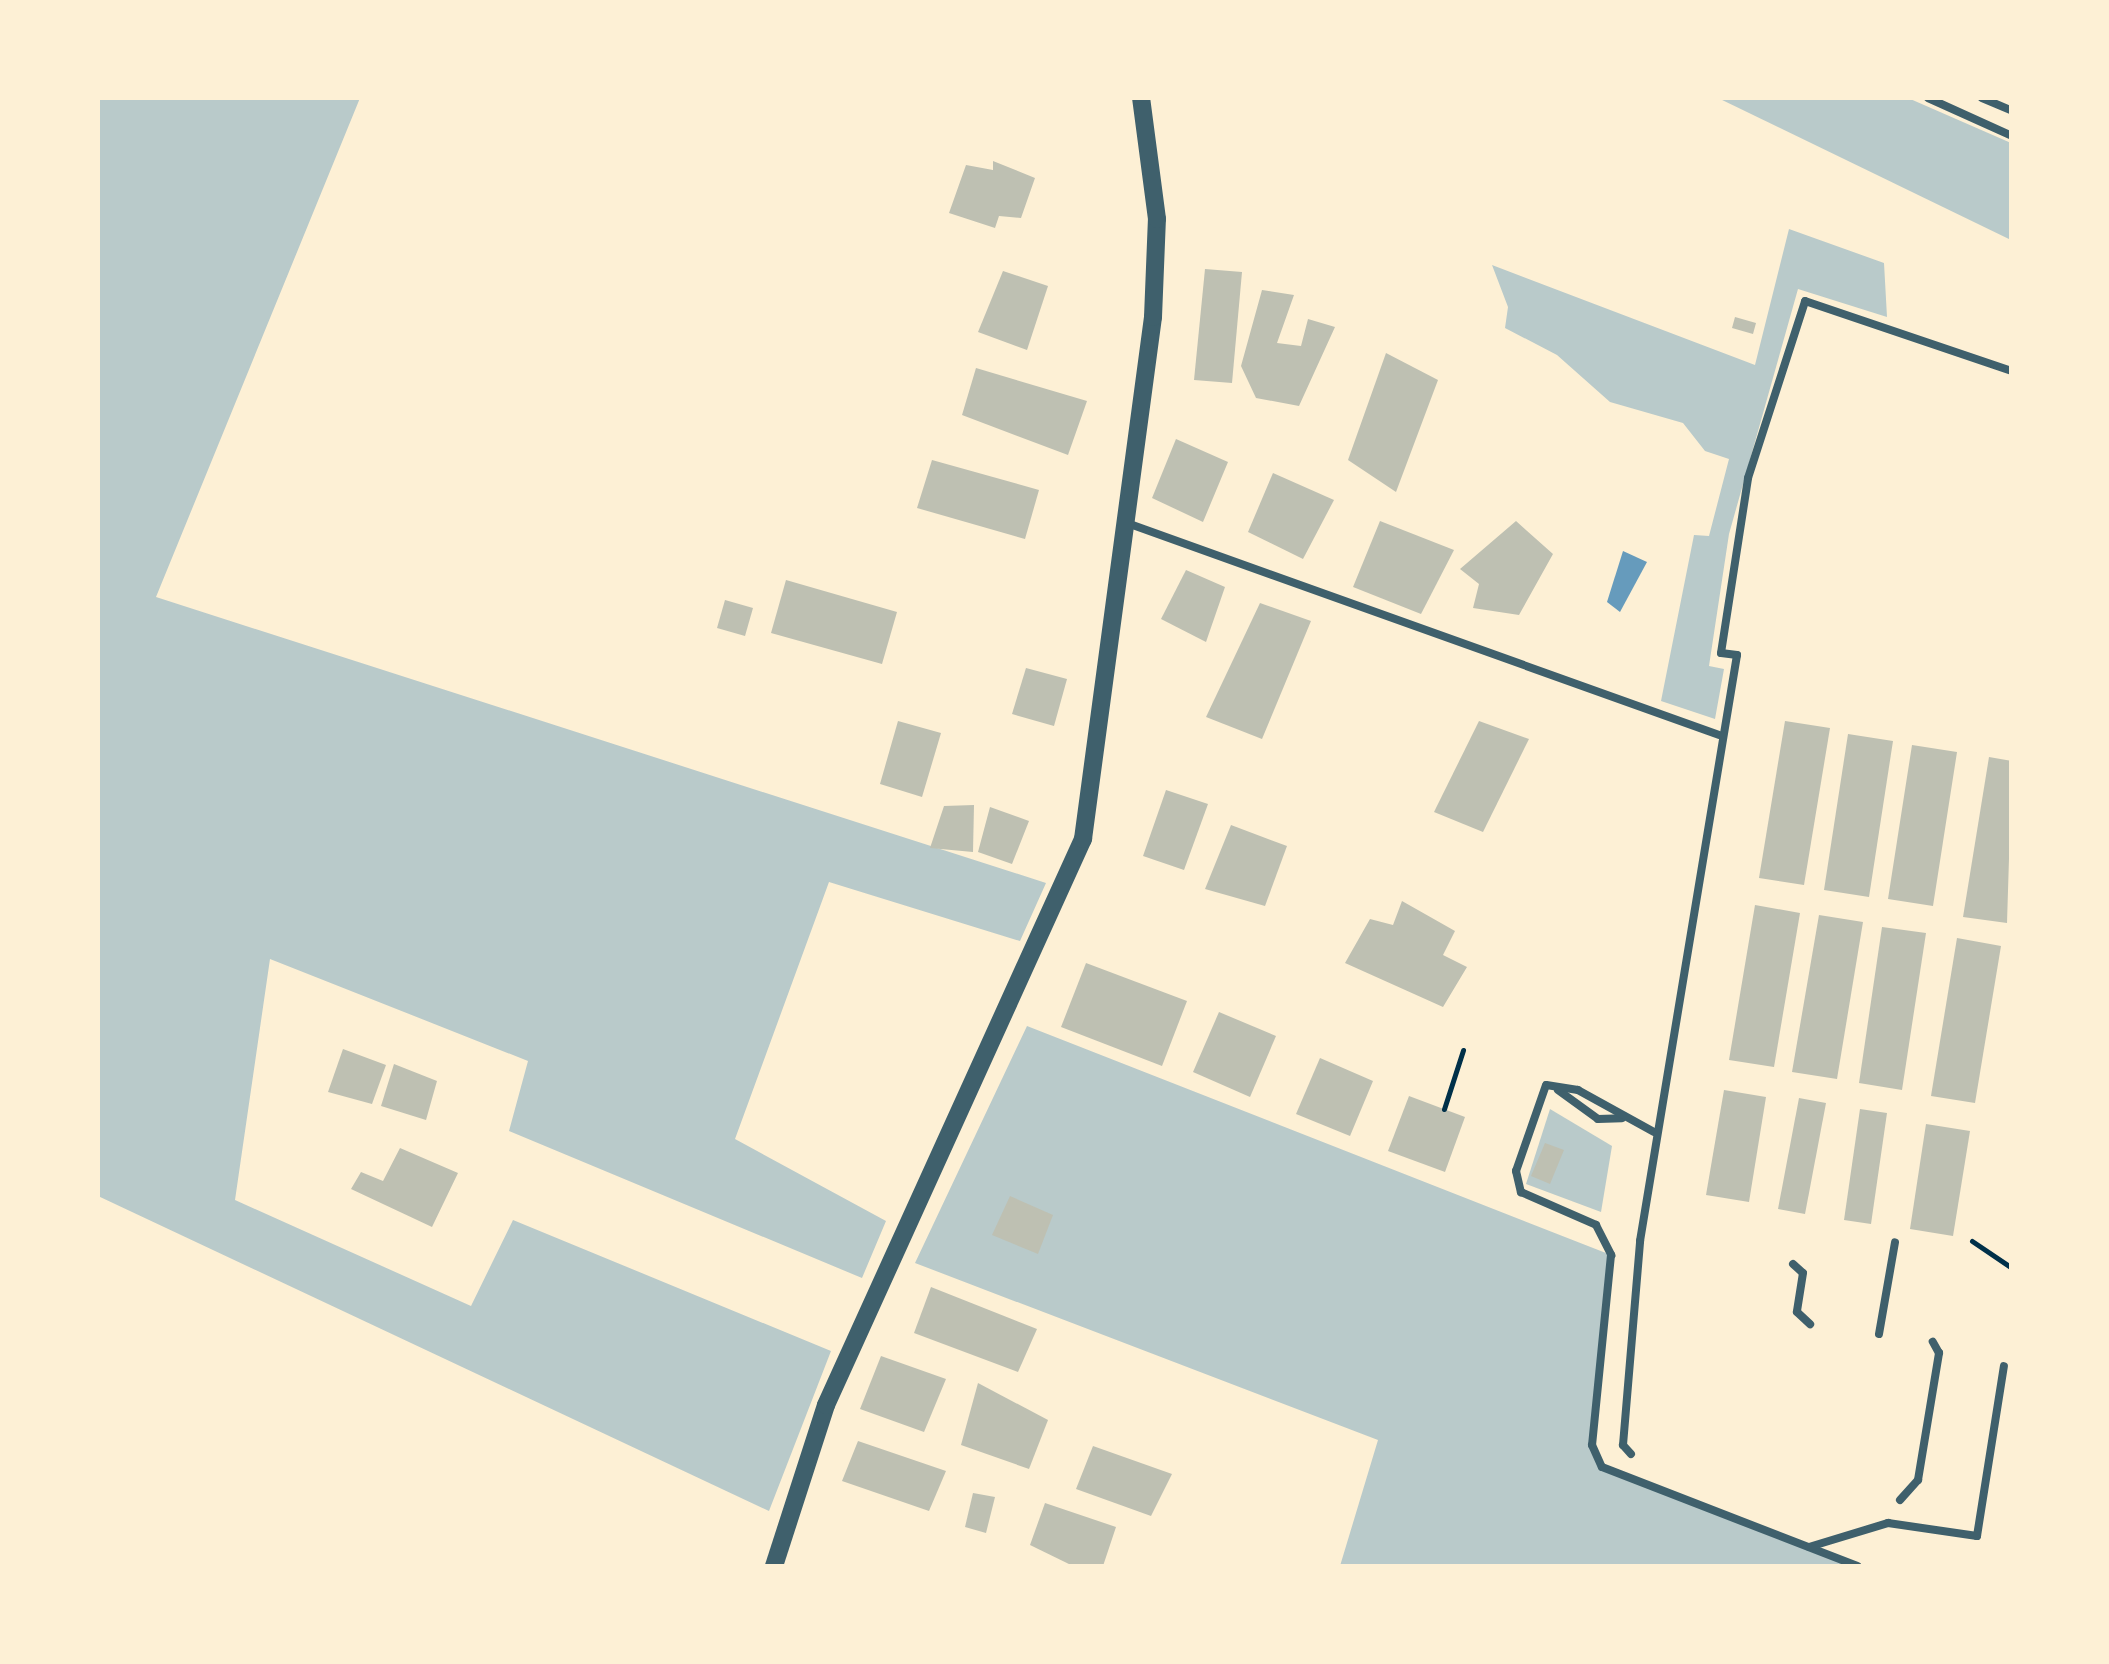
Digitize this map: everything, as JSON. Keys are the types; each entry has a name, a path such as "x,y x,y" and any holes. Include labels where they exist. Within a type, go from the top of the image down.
{"street":[{"path":"774,1566 859,1326 1074,874 1094,790 1155,273 1141,98"}],"lane":[{"path":"1928,98 2012,136"},
{"path":"1982,98 2012,111"},
{"path":"1631,1454 1623,1445 1654,1132 1720,735 1737,655 1721,652 1748,478 1805,301 2012,370"},
{"path":"1127,523 1720,735"},
{"path":"1622,1118 1598,1119 1546,1085 1516,1171 1521,1192 1596,1225 1611,1254 1592,1445 1602,1467 1856,1566"},
{"path":"1558,1090 1578,1090 1622,1118 1654,1132"},
{"path":"1879,1334 1895,1242"},
{"path":"1793,1264 1803,1273 1797,1312 1810,1324"},
{"path":"1900,1500 1918,1480 1933,1342"},
{"path":"1808,1547 1888,1523 1977,1536 2004,1366"}],"path":[{"path":"1444,1109 1463,1050"},
{"path":"1972,1241 2012,1268"}],"shaded area":[{"path":"98,98 360,98 156,597 1046,883 1020,941 829,882 735,1139 886,1221 862,1278 509,1131 528,1061 270,959 235,1200 471,1306 513,1220 831,1351 769,1511 98,1196"},
{"path":"1718,98 1908,98 2011,143 2011,240"},
{"path":"1789,229 1884,263 1887,317 1798,289 1729,534 1709,666 1724,669 1715,719 1661,701 1694,535 1709,536 1729,459 1705,451 1683,423 1610,402 1557,355 1505,328 1508,307 1492,265 1755,365"},
{"path":"1027,1026 1611,1255 1592,1445 1602,1467 1857,1566 1340,1566 1378,1440 915,1263"},
{"path":"1550,1109 1612,1146 1601,1212 1526,1184"}],"water":[{"path":"1623,551 1647,562 1620,612 1607,602"}],"building":[{"path":"993,161 1035,178 1021,218 999,216 995,228 949,213 966,165 993,170"},
{"path":"1205,269 1242,272 1232,383 1194,380"},
{"path":"1003,271 1048,286 1027,350 978,332"},
{"path":"1262,290 1294,295 1277,343 1301,346 1308,319 1335,327 1299,406 1256,398 1241,366"},
{"path":"1735,317 1756,323 1753,334 1732,328"},
{"path":"1386,353 1438,380 1396,492 1348,460"},
{"path":"976,368 1087,401 1068,455 962,415"},
{"path":"1176,439 1228,462 1203,522 1152,498"},
{"path":"932,460 1039,490 1025,539 917,508"},
{"path":"1273,473 1334,500 1303,559 1248,532"},
{"path":"1380,521 1454,550 1421,614 1353,587"},
{"path":"1516,521 1553,554 1519,615 1473,608 1479,584 1460,569"},
{"path":"1186,570 1225,587 1206,642 1161,619"},
{"path":"786,580 897,612 882,664 771,633"},
{"path":"725,600 753,608 745,636 717,628"},
{"path":"1260,603 1311,621 1262,739 1206,717"},
{"path":"1026,668 1067,679 1054,726 1012,714"},
{"path":"898,721 941,733 922,797 880,784"},
{"path":"1479,721 1529,739 1483,832 1434,812"},
{"path":"1785,721 1830,728 1804,885 1759,878"},
{"path":"1848,734 1893,741 1869,897 1824,890"},
{"path":"1912,745 1957,752 1933,906 1888,899"},
{"path":"1989,757 2012,761 2007,923 1963,917"},
{"path":"1166,790 1208,804 1184,870 1143,856"},
{"path":"974,805 973,852 930,848 944,806"},
{"path":"990,807 1029,821 1012,864 978,852"},
{"path":"1231,825 1287,846 1265,906 1205,889"},
{"path":"1402,901 1455,931 1443,955 1467,967 1443,1007 1345,963 1370,919 1393,925"},
{"path":"1755,905 1800,913 1774,1067 1729,1060"},
{"path":"1819,915 1863,922 1837,1079 1792,1072"},
{"path":"1882,927 1926,933 1902,1090 1859,1083"},
{"path":"1957,938 2001,946 1975,1103 1931,1096"},
{"path":"1086,963 1187,1001 1162,1066 1061,1027"},
{"path":"1219,1012 1276,1036 1250,1097 1193,1072"},
{"path":"343,1049 386,1065 372,1104 328,1092"},
{"path":"1320,1058 1373,1081 1350,1136 1296,1114"},
{"path":"394,1064 437,1081 426,1120 381,1106"},
{"path":"1724,1090 1766,1097 1749,1202 1706,1195"},
{"path":"1409,1096 1465,1117 1445,1172 1388,1151"},
{"path":"1799,1098 1826,1103 1805,1214 1778,1209"},
{"path":"1860,1109 1887,1113 1871,1224 1844,1220"},
{"path":"1926,1124 1970,1131 1953,1236 1910,1229"},
{"path":"1545,1143 1564,1150 1550,1184 1531,1176"},
{"path":"400,1148 458,1173 432,1227 351,1189 361,1172 383,1181"},
{"path":"1010,1196 1053,1215 1038,1254 992,1235"},
{"path":"931,1287 1037,1329 1018,1372 914,1333"},
{"path":"881,1356 946,1379 924,1432 860,1409"},
{"path":"978,1383 1048,1420 1029,1469 961,1445"},
{"path":"858,1441 946,1471 929,1511 842,1481"},
{"path":"1093,1446 1172,1474 1151,1516 1076,1489"},
{"path":"973,1493 995,1497 986,1533 965,1527"},
{"path":"1045,1503 1116,1527 1103,1566 1073,1566 1030,1545"}]}
